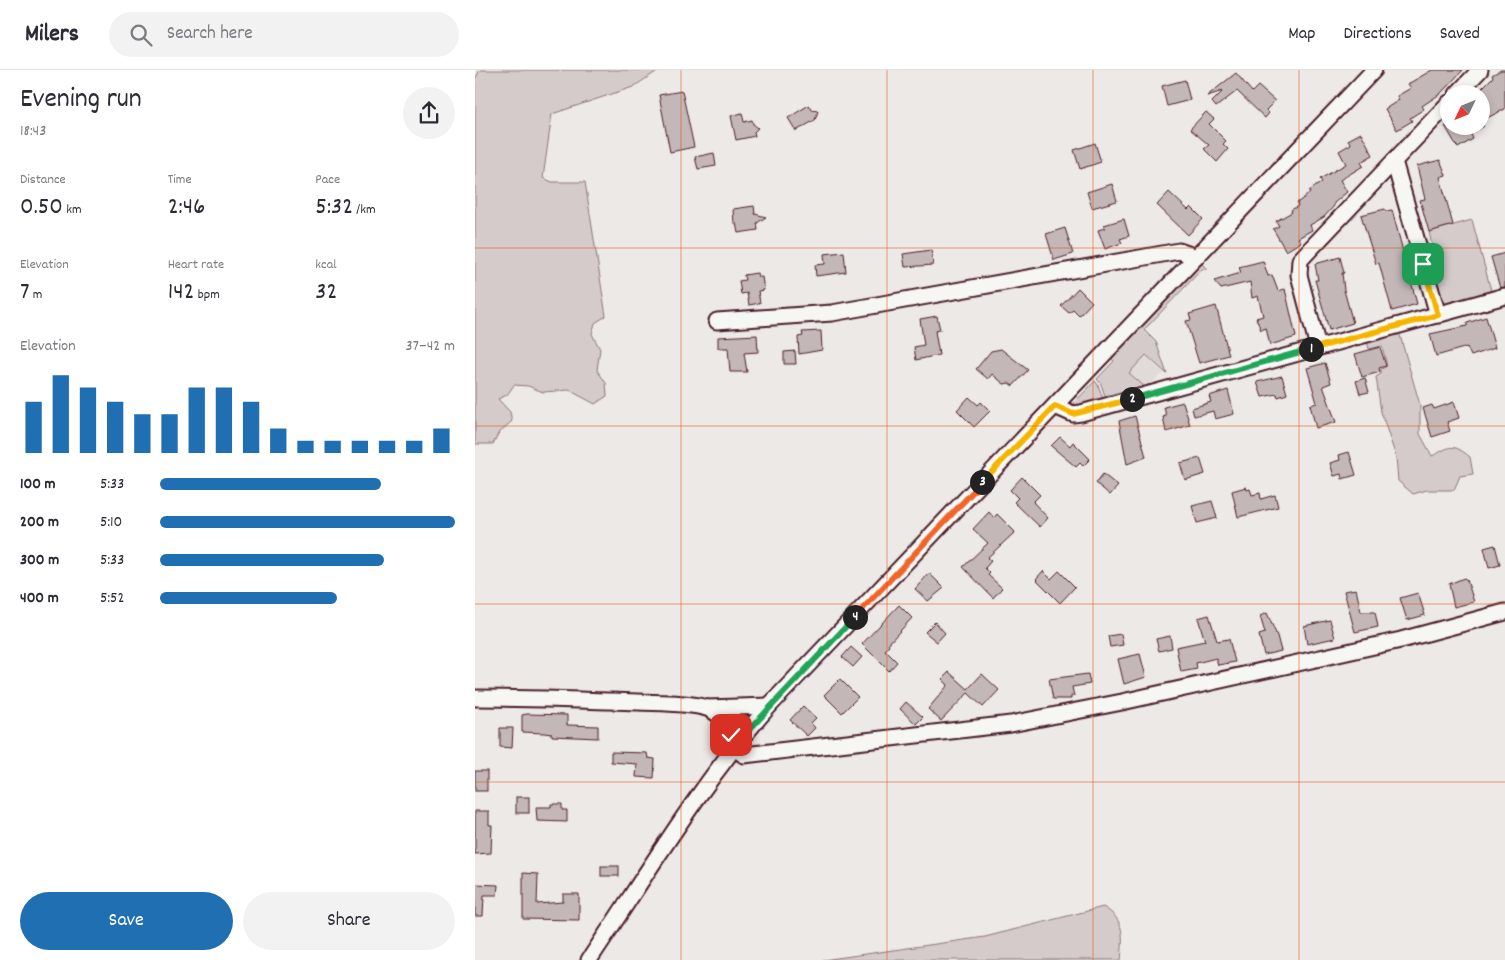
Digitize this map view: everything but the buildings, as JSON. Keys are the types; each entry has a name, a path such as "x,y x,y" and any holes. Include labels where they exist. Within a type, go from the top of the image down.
{"street":[{"path":"589,960 704,786 733,747 769,706 1374,70"},
{"path":"1466,85 1480,70"},
{"path":"1317,347 1299,275 1301,260 1440,112"},
{"path":"1394,160 1438,315"},
{"path":"717,321 832,313 1179,251 1196,258"},
{"path":"1055,406 1073,414 1081,413 1505,296"},
{"path":"707,708 725,722 733,747 745,755 1011,724 1122,702 1391,642 1505,612"},
{"path":"475,698 572,699 673,704 707,708 769,706"}],"shaded area":[{"path":"480,70 659,70 633,87 552,114 543,178 552,182 585,182 606,316 595,323 592,334 600,349 597,370 606,383 607,396 595,404 569,390 543,392 528,386 514,385 507,395 498,399 510,412 512,421 498,434 493,444 475,444 475,79"},
{"path":"1472,220 1492,294 1443,305 1428,261 1435,259 1429,232"},
{"path":"1201,263 1207,269 1202,269 1144,330 1156,342 1167,374 1146,355 1129,373 1145,387 1149,384 1153,389 1137,394 1135,388 1105,396 1097,379 1114,361 1111,358"},
{"path":"1399,332 1420,405 1420,434 1432,456 1447,448 1455,448 1470,457 1473,474 1460,476 1454,490 1427,490 1413,494 1398,481 1396,457 1381,412 1376,377 1381,374 1381,369 1387,366 1382,346 1369,349 1367,341"},
{"path":"1145,355 1164,373 1145,388 1129,373"},
{"path":"1095,381 1104,402 1077,407 1074,403"},
{"path":"1103,907 1119,923 1122,937 1121,960 823,960 985,937"}],"route":[{"path":"731,735 733,747 769,706 1055,406 1073,414 1081,413 1438,315 1423,264"}]}
